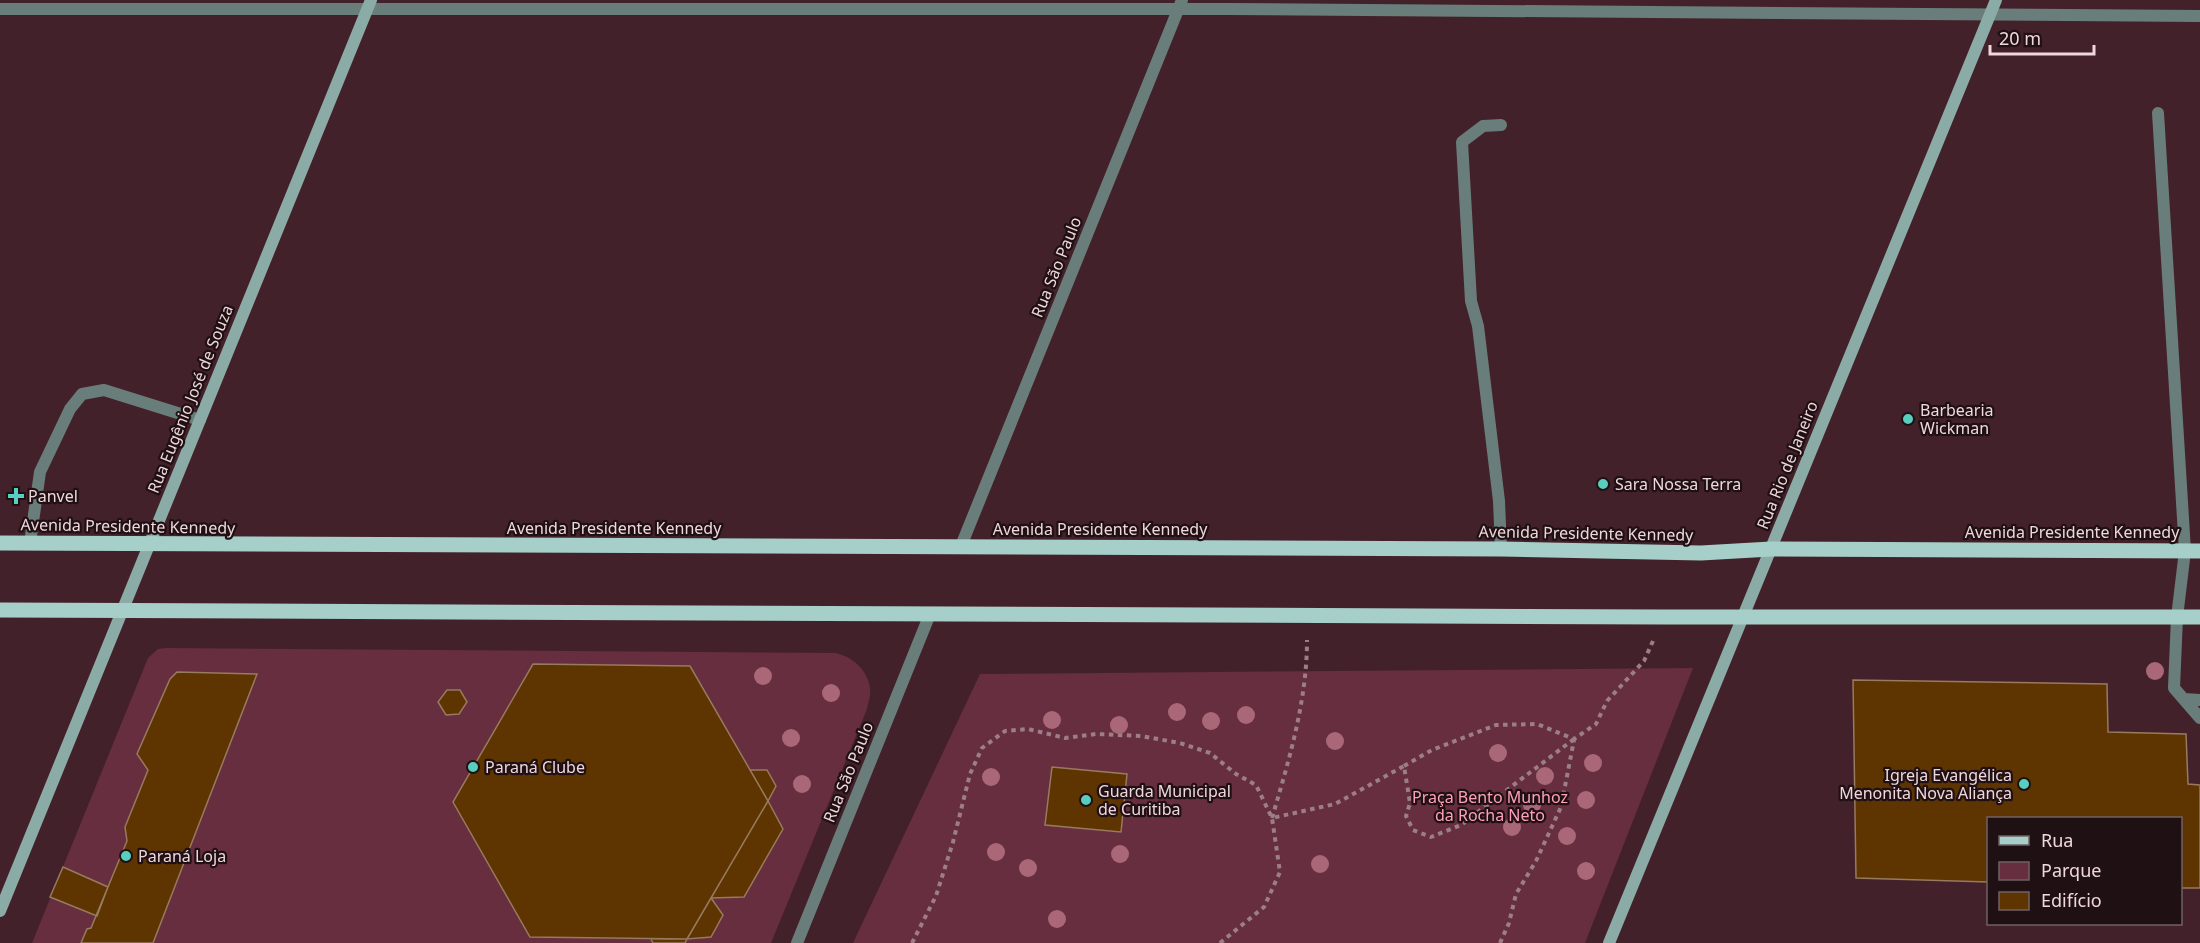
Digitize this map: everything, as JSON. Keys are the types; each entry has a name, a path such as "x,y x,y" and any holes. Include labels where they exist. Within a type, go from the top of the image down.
{"main road":[{"name":"Avenida Presidente Kennedy","path":"0,543 1501,549 1701,553 1771,549 2192,551"},
{"path":"0,610 2200,617"}],"street":[{"name":"Rua Rio de Janeiro","path":"1609,943 1996,0"},
{"path":"0,9 369,5 1180,4 2200,16"},
{"name":"Rua São Paulo","path":"961,546 1180,4"},
{"name":"Rua Eugênio José de Souza","path":"0,911 369,5"},
{"path":"2158,113 2192,551 2177,617 2174,688 2200,718"},
{"path":"1501,125 1482,126 1462,142 1471,301 1479,338 1499,501 1501,549"},
{"path":"30,543 40,472 70,410 82,394 104,390 200,420"},
{"name":"Rua São Paulo","path":"797,943 930,614"},
{"path":"2184,699 2200,700"}],"path":[{"path":"1272,819 1292,749 1307,665 1306,615"},
{"path":"1404,766 1410,803 1406,816 1413,830 1431,837 1461,825 1596,724 1607,701 1644,661 1664,617"},
{"path":"1272,819 1335,804 1432,750 1496,725 1538,724 1574,739"},
{"path":"912,943 936,896 953,842 970,774 982,747 1005,731 1028,729 1065,738 1096,734 1141,736 1180,743 1210,753 1236,774 1256,785 1272,819 1280,872 1264,907 1220,943"},
{"path":"1500,943 1509,923 1516,894 1536,861 1561,807 1574,739"}],"green space":[{"name":"Paraná Clube","path":"158,649 835,653 848,657 863,670 869,682 870,694 867,709 771,943 32,943 148,658"},
{"name":"Praça Bento Munhoz da Rocha Neto","path":"1693,668 1585,943 853,943 980,674"}],"building":[{"path":"533,664 690,666 768,801 687,939 530,937 453,802"},
{"path":"177,672 257,674 153,943 81,943 87,929 91,928 127,841 125,827 148,770 137,754 170,679"},
{"name":"Igreja Evangélica Menonita Nova Aliança","path":"1853,680 2107,684 2108,732 2186,734 2188,784 2200,785 2200,888 2182,888 2182,817 1987,817 1987,882 1856,878"},
{"path":"447,690 460,690 467,702 459,714 446,715 438,702"},
{"name":"Guarda Municipal de Curitiba","path":"1052,767 1127,774 1121,832 1045,825"},
{"path":"750,770 767,770 776,786 768,801"},
{"path":"768,801 783,829 744,897 711,898"},
{"path":"63,867 108,887 97,916 50,897"},
{"path":"711,898 723,915 711,937 687,939"},
{"path":"651,939 687,939 685,943 653,943"}],"place":[{"name":"Barbearia Wickman","path":"1908,419"},
{"name":"Sara Nossa Terra","path":"1603,484"},
{"name":"Panvel","path":"16,496"},
{"name":"Paraná Clube","path":"473,767"},
{"name":"Igreja Evangélica Menonita Nova Aliança","path":"2024,784"},
{"name":"Guarda Municipal de Curitiba","path":"1086,800"},
{"name":"Paraná Loja","path":"126,856"}]}
